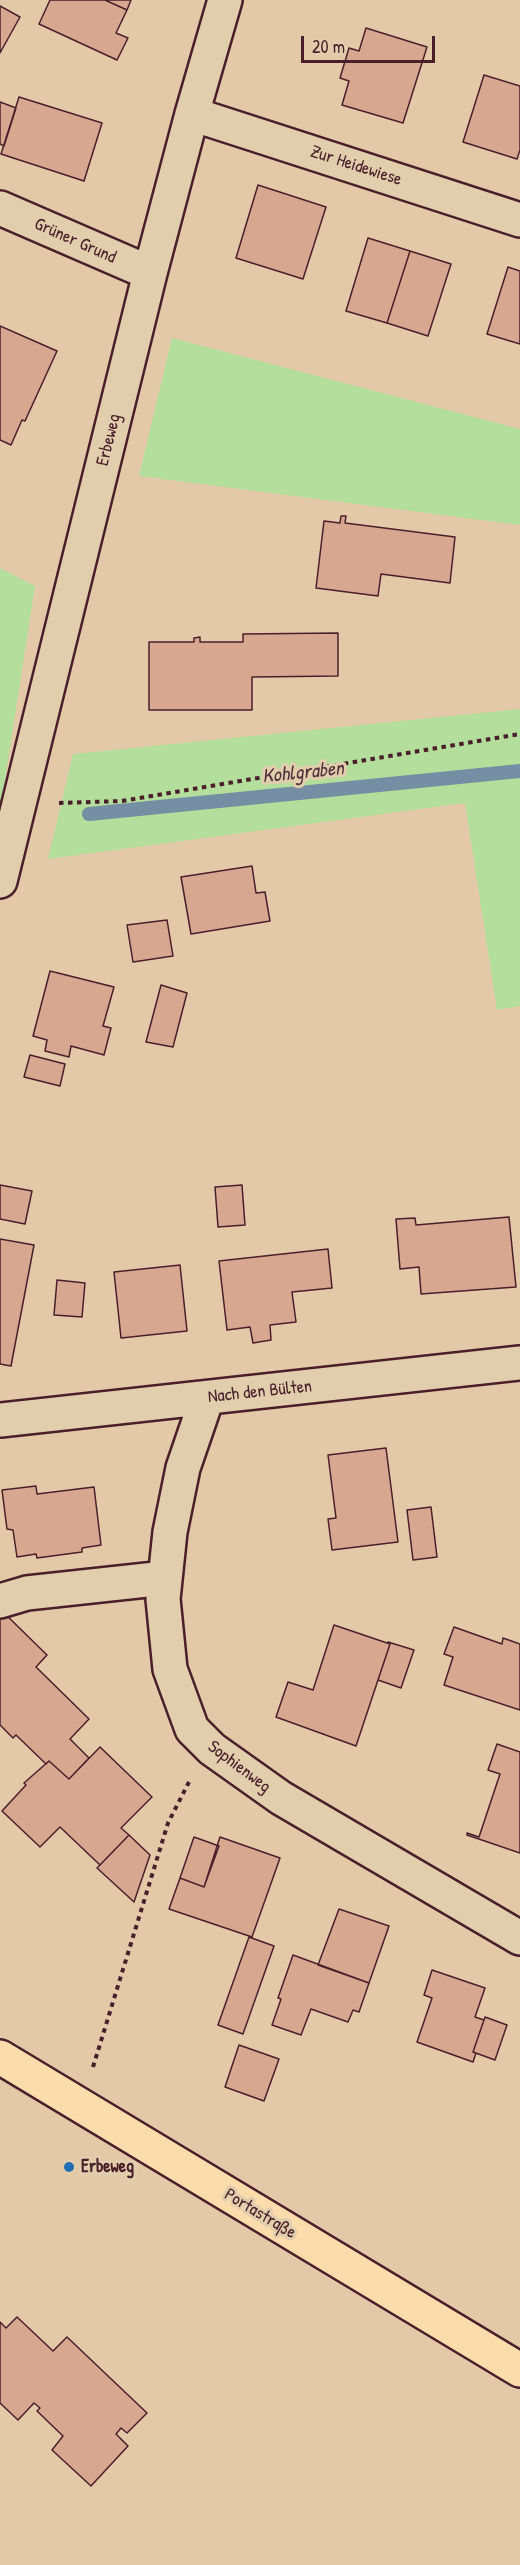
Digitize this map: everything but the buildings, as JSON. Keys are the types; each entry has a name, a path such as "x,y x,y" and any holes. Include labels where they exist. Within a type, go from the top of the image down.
{"main road":[{"name":"Portastraße","path":"0,2057 520,2370"}],"street":[{"name":"Erbeweg","path":"0,881 150,273 225,0"},
{"name":"Zur Heidewiese","path":"192,114 520,220"},
{"name":"Grüner Grund","path":"0,208 150,273"},
{"name":"Nach den Bülten","path":"0,1420 520,1363"},
{"name":"Sophienweg","path":"207,1398 183,1468 170,1532 163,1599 170,1669 192,1729 212,1749 281,1798 520,1938"},
{"path":"0,1601 27,1593 165,1578"}],"path":[{"path":"19,804 122,801 520,734"},
{"path":"81,2107 168,1822 187,1785 212,1749"}],"green space":[{"path":"172,338 520,429 520,525 139,476"},
{"path":"0,568 35,586 0,812"},
{"path":"520,709 520,1006 497,1010 465,803 48,859 73,754"}],"waterway":[{"name":"Kohlgraben","path":"89,814 520,771"}],"place":[{"name":"Erbeweg","path":"69,2167"}]}
